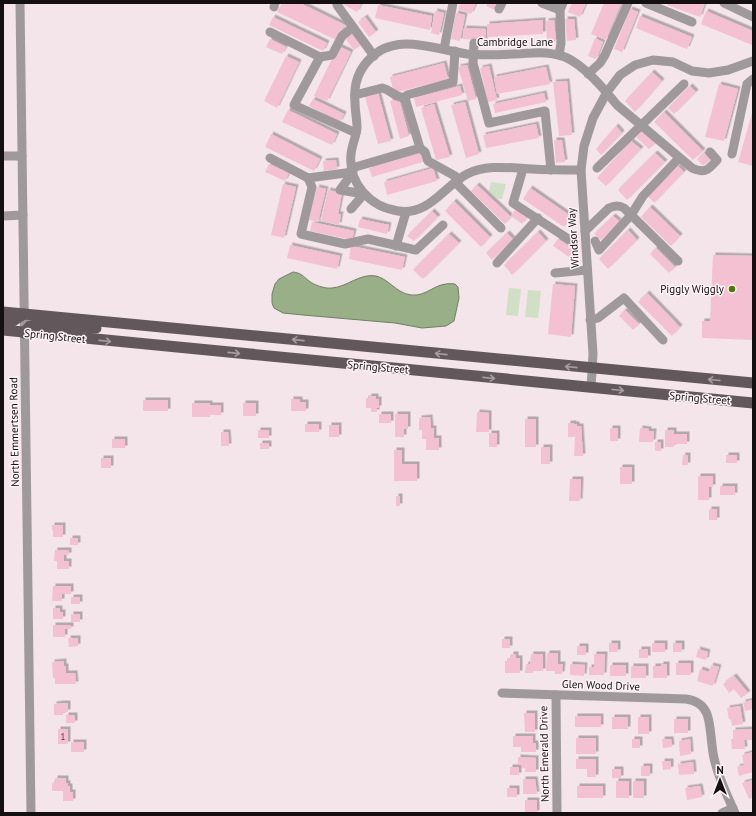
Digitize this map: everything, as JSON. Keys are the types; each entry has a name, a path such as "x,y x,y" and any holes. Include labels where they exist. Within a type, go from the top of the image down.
{"main road":[{"name":"Spring Street","path":"3,312 592,369 753,383"},
{"path":"3,321 11,322 24,314"},
{"path":"24,332 30,326 40,324 105,329 126,324 125,342"},
{"name":"Spring Street","path":"3,330 319,362 753,403"},
{"path":"319,362 320,342"}],"street":[{"name":"North Emmertsen Road","path":"20,3 31,813"},
{"path":"542,3 561,7 561,43 559,55"},
{"path":"588,74 600,63 605,55 628,3"},
{"path":"646,3 692,22"},
{"path":"724,3 753,17"},
{"path":"336,4 374,56"},
{"path":"444,49 449,4"},
{"path":"270,32 320,57 332,54 342,36 354,27"},
{"path":"474,43 473,63 489,123 545,111 551,170"},
{"name":"Cambridge Lane","path":"351,171 351,154 356,133 357,116 355,95 357,77 365,63 379,51 394,45 405,44 421,45 455,52 519,58 548,53 559,55 575,62 607,92 617,105 692,168 700,171 707,170 717,160 710,152"},
{"path":"355,95 382,88 386,89 398,98 405,98 407,95 453,82 455,52"},
{"path":"320,57 294,105 356,133"},
{"path":"607,92 620,75 635,65 652,60 673,62 692,71 709,73 728,70 753,61"},
{"path":"732,154 747,84 753,79"},
{"path":"597,168 684,84"},
{"name":"Windsor Way","path":"591,388 593,354 581,170 584,146 588,132 593,118 607,92"},
{"path":"405,98 420,148 425,152 428,161 455,176 457,181 502,228"},
{"path":"270,158 308,178 351,171 420,148"},
{"path":"3,156 22,156"},
{"path":"595,241 599,250 631,215 643,196 679,158"},
{"path":"351,171 360,189 371,200 388,209 406,212 431,204 457,181 469,173 483,169 581,170"},
{"path":"523,169 513,203 573,242"},
{"path":"351,171 348,179 340,190 364,194"},
{"path":"308,178 312,187 301,234 345,244 368,239 416,250 444,225"},
{"path":"350,209 364,194"},
{"path":"585,232 609,208 620,206 624,208 678,262"},
{"path":"396,246 406,212"},
{"path":"3,216 23,215"},
{"path":"497,263 538,218"},
{"path":"555,273 587,270"},
{"path":"590,320 598,318 624,298 663,340"},
{"name":"Glen Wood Drive","path":"502,693 686,699 698,704 706,712 709,719 714,759 719,776 734,811"},
{"name":"North Emerald Drive","path":"556,695 557,813"},
{"path":"722,813 734,811"}],"shaded area":[{"path":"491,182 506,184 502,199 498,199 489,191"},
{"path":"293,272 300,274 317,285 329,288 338,287 364,276 376,276 385,280 401,292 411,295 422,294 442,285 455,284 458,287 459,298 454,321 446,326 422,328 395,323 283,313 274,308 272,303 272,294 275,284 279,279"},
{"path":"509,288 521,289 518,316 506,315"},
{"path":"528,290 541,291 538,318 525,317"}],"building":[{"path":"282,3 300,3 345,25 336,40 277,12"},
{"path":"345,3 362,3 357,12 344,5"},
{"path":"461,3 476,3 471,14 458,9"},
{"path":"488,3 498,3 495,10 486,6"},
{"path":"572,3 586,3 580,17 568,12"},
{"path":"604,3 621,3 606,40 591,34"},
{"path":"668,3 705,3 700,17 667,5"},
{"path":"378,5 432,16 430,30 375,18"},
{"path":"630,9 638,12 622,52 614,49"},
{"path":"435,11 444,13 439,35 431,33"},
{"path":"706,11 753,31 752,45 701,24"},
{"path":"456,13 465,15 460,41 451,39"},
{"path":"640,16 692,37 687,49 636,28"},
{"path":"273,17 327,43 323,51 269,25"},
{"path":"365,17 376,32 369,37 358,22"},
{"path":"565,19 574,19 576,40 567,41"},
{"path":"543,20 543,34 488,37 487,24"},
{"path":"554,20 556,42 547,42 546,21"},
{"path":"464,28 486,29 485,41 463,39"},
{"path":"350,31 361,45 354,50 343,36"},
{"path":"595,38 603,42 596,59 588,56"},
{"path":"270,39 286,47 282,54 266,47"},
{"path":"338,46 351,52 327,101 314,96"},
{"path":"286,56 299,62 277,108 264,101"},
{"path":"444,63 448,79 394,93 390,77"},
{"path":"467,65 476,99 468,101 458,67"},
{"path":"489,66 497,100 488,102 480,68"},
{"path":"546,67 550,84 497,94 494,77"},
{"path":"652,72 662,81 635,112 625,101"},
{"path":"567,81 572,135 559,136 553,82"},
{"path":"719,84 738,89 724,141 705,137"},
{"path":"460,86 462,95 416,107 414,98"},
{"path":"690,86 696,92 674,114 668,108"},
{"path":"377,89 391,141 378,144 364,93"},
{"path":"544,93 546,102 495,113 493,104"},
{"path":"313,99 344,114 340,122 309,106"},
{"path":"399,99 409,136 400,139 390,101"},
{"path":"465,102 479,154 466,158 451,105"},
{"path":"434,104 450,157 436,160 421,108"},
{"path":"288,110 337,134 332,145 282,122"},
{"path":"753,110 753,166 738,162"},
{"path":"664,112 703,151 693,160 654,122"},
{"path":"536,124 539,138 486,148 483,135"},
{"path":"616,126 622,133 601,155 596,149"},
{"path":"643,130 656,143 649,149 636,137"},
{"path":"271,134 320,159 314,171 265,147"},
{"path":"554,140 562,140 565,162 556,163"},
{"path":"631,141 641,149 606,186 597,178"},
{"path":"424,152 426,161 372,177 369,168"},
{"path":"655,153 665,162 627,200 618,190"},
{"path":"704,153 710,160 703,166 697,159"},
{"path":"336,160 337,169 324,171 323,161"},
{"path":"269,164 289,173 285,181 265,172"},
{"path":"678,166 684,172 654,203 648,196"},
{"path":"433,168 437,181 387,195 384,182"},
{"path":"283,184 296,187 284,238 271,235"},
{"path":"477,185 511,217 505,224 471,191"},
{"path":"317,187 326,189 318,222 309,220"},
{"path":"530,188 572,217 564,227 523,199"},
{"path":"328,190 342,193 338,214 341,214 339,225 321,221"},
{"path":"454,201 490,237 481,247 445,211"},
{"path":"650,207 680,236 671,246 641,217"},
{"path":"516,209 527,217 522,224 511,216"},
{"path":"432,211 438,217 414,241 407,236"},
{"path":"613,216 619,221 601,240 594,234"},
{"path":"360,219 389,225 387,234 358,227"},
{"path":"312,222 354,231 352,240 310,231"},
{"path":"628,230 637,240 608,269 599,259"},
{"path":"538,232 546,241 512,275 504,265"},
{"path":"507,233 513,239 492,260 486,253"},
{"path":"449,234 459,243 423,279 413,270"},
{"path":"558,239 574,249 569,257 553,246"},
{"path":"290,245 340,256 337,269 287,258"},
{"path":"351,246 405,257 402,270 349,259"},
{"path":"656,248 675,267 669,273 650,254"},
{"name":"Piggly Wiggly","path":"713,255 753,256 753,340 702,338 702,321 710,321"},
{"path":"553,284 575,286 571,337 548,334"},
{"path":"647,293 680,327 672,336 638,302"},
{"path":"625,310 639,324 633,330 619,316"},
{"path":"369,396 376,396 376,399 379,399 379,408 377,408 377,412 371,412 371,408 366,408 366,398 369,398"},
{"path":"291,399 300,399 300,402 306,402 306,411 291,411"},
{"path":"143,400 168,400 168,411 143,411"},
{"path":"192,403 210,403 210,405 221,405 221,415 210,415 210,417 192,417"},
{"path":"243,403 256,403 256,416 243,416"},
{"path":"477,412 489,413 489,432 476,432"},
{"path":"379,414 391,414 391,423 379,423"},
{"path":"395,414 408,414 408,429 404,429 404,437 395,437"},
{"path":"430,417 431,428 434,428 434,438 439,438 439,450 426,450 426,439 422,439 422,430 419,430 419,418"},
{"path":"525,419 536,419 536,447 525,447"},
{"path":"568,423 574,423 577,424 577,426 581,426 583,456 574,456 575,437 568,437"},
{"path":"305,424 319,424 319,432 305,432"},
{"path":"329,425 339,425 339,437 329,437"},
{"path":"610,428 618,428 618,441 610,441"},
{"path":"640,428 654,431 653,442 639,442"},
{"path":"258,430 269,430 269,438 258,438"},
{"path":"665,430 674,430 674,434 687,434 687,444 674,444 674,447 665,447"},
{"path":"221,432 228,432 229,446 221,446"},
{"path":"489,433 497,433 497,447 489,447"},
{"path":"112,439 125,439 125,448 112,448"},
{"path":"655,442 661,442 661,451 655,451"},
{"path":"260,443 269,443 269,449 260,449"},
{"path":"541,447 550,447 550,464 541,464"},
{"path":"394,450 402,450 402,464 417,464 417,481 394,481"},
{"path":"683,455 688,455 688,465 682,465"},
{"path":"726,455 737,455 737,463 726,463"},
{"path":"101,458 111,458 111,468 101,468"},
{"path":"620,467 632,467 632,484 620,484"},
{"path":"698,476 713,476 713,487 709,487 709,500 698,500"},
{"path":"570,479 581,479 580,501 569,501"},
{"path":"720,486 735,486 735,495 720,495"},
{"path":"396,496 400,496 400,506 396,506"},
{"path":"709,509 717,509 717,520 709,520"},
{"path":"52,525 63,525 63,537 53,537"},
{"path":"70,538 78,538 78,545 70,545"},
{"path":"55,550 69,550 69,555 64,555 64,561 69,561 69,569 57,569 57,561 54,561"},
{"path":"53,586 71,586 71,594 62,594 62,601 52,601"},
{"path":"71,597 80,597 80,604 71,604"},
{"path":"53,608 60,608 60,612 63,612 63,619 53,619"},
{"path":"71,614 80,614 80,622 71,622"},
{"path":"53,625 71,625 71,629 65,629 65,637 53,637"},
{"path":"68,638 78,638 78,646 69,647"},
{"path":"502,639 510,639 510,648 502,648"},
{"path":"609,643 618,643 618,652 609,652"},
{"path":"652,643 665,643 665,652 652,652"},
{"path":"673,643 682,643 682,652 673,652"},
{"path":"577,646 586,646 586,655 577,655"},
{"path":"639,649 648,649 648,658 639,658"},
{"path":"698,649 708,652 706,660 696,657"},
{"path":"547,653 558,653 558,664 563,664 562,674 555,674 555,671 546,671"},
{"path":"511,654 516,654 516,658 520,658 520,673 505,673 505,661 508,661 508,658 511,658"},
{"path":"531,654 543,654 543,671 525,673 526,664 530,664"},
{"path":"594,654 605,654 604,675 589,675 589,667 594,667"},
{"path":"64,661 66,673 75,673 76,684 55,684 52,662"},
{"path":"676,663 691,663 691,675 676,675"},
{"path":"570,664 585,665 584,676 570,675"},
{"path":"661,664 667,664 667,678 653,678 653,666 661,666"},
{"path":"610,665 626,665 626,676 610,676"},
{"path":"711,665 719,667 713,686 697,681 700,669 709,672"},
{"path":"631,666 646,666 646,678 631,678"},
{"path":"734,676 748,693 741,698 734,689 729,693 723,684"},
{"path":"753,700 753,709 745,711 743,702"},
{"path":"68,703 68,712 63,712 63,715 54,715 54,704"},
{"path":"740,706 743,724 732,726 731,719 729,720 727,708"},
{"path":"524,713 535,713 535,732 525,732"},
{"path":"66,715 75,715 75,723 66,723"},
{"path":"575,716 601,716 601,727 575,727"},
{"path":"612,717 628,717 628,729 612,729"},
{"path":"638,717 649,717 649,734 638,734"},
{"path":"674,719 688,719 688,733 674,733"},
{"path":"58,729 68,729 68,744 58,744"},
{"path":"752,729 753,740 744,740 745,749 732,749 731,739 733,739 733,730"},
{"path":"513,736 533,736 533,743 536,743 536,752 521,752 521,747 513,747"},
{"path":"576,738 596,738 596,754 576,754"},
{"path":"632,739 640,739 640,748 632,748"},
{"path":"662,739 671,739 672,747 663,748"},
{"path":"690,739 691,754 680,756 679,741"},
{"path":"71,742 84,742 84,752 71,752"},
{"path":"753,752 753,772 739,776 737,767 744,765 742,755"},
{"path":"518,757 536,758 536,772 525,772 525,768 522,768 522,765 518,765"},
{"path":"576,759 596,759 596,777 587,777 587,769 576,769"},
{"path":"662,761 671,761 671,769 663,770"},
{"path":"693,762 694,774 679,775 678,764"},
{"path":"641,766 650,766 650,776 641,776"},
{"path":"510,767 519,767 519,775 510,775"},
{"path":"612,769 621,769 621,778 612,778"},
{"path":"55,778 66,778 66,783 70,786 70,792 73,792 73,801 63,801 63,791 52,791 52,783 55,783"},
{"path":"523,779 535,779 537,794 523,794"},
{"path":"753,780 753,797 749,799 742,783"},
{"path":"616,781 629,781 629,798 616,798"},
{"path":"633,781 644,781 644,798 633,798"},
{"path":"577,786 603,786 603,798 577,798"},
{"path":"700,786 702,797 687,800 685,788"},
{"path":"507,788 517,788 517,797 507,797"},
{"path":"525,800 537,800 537,813 525,813"}],"place":[{"name":"Piggly Wiggly","path":"732,289"}]}
